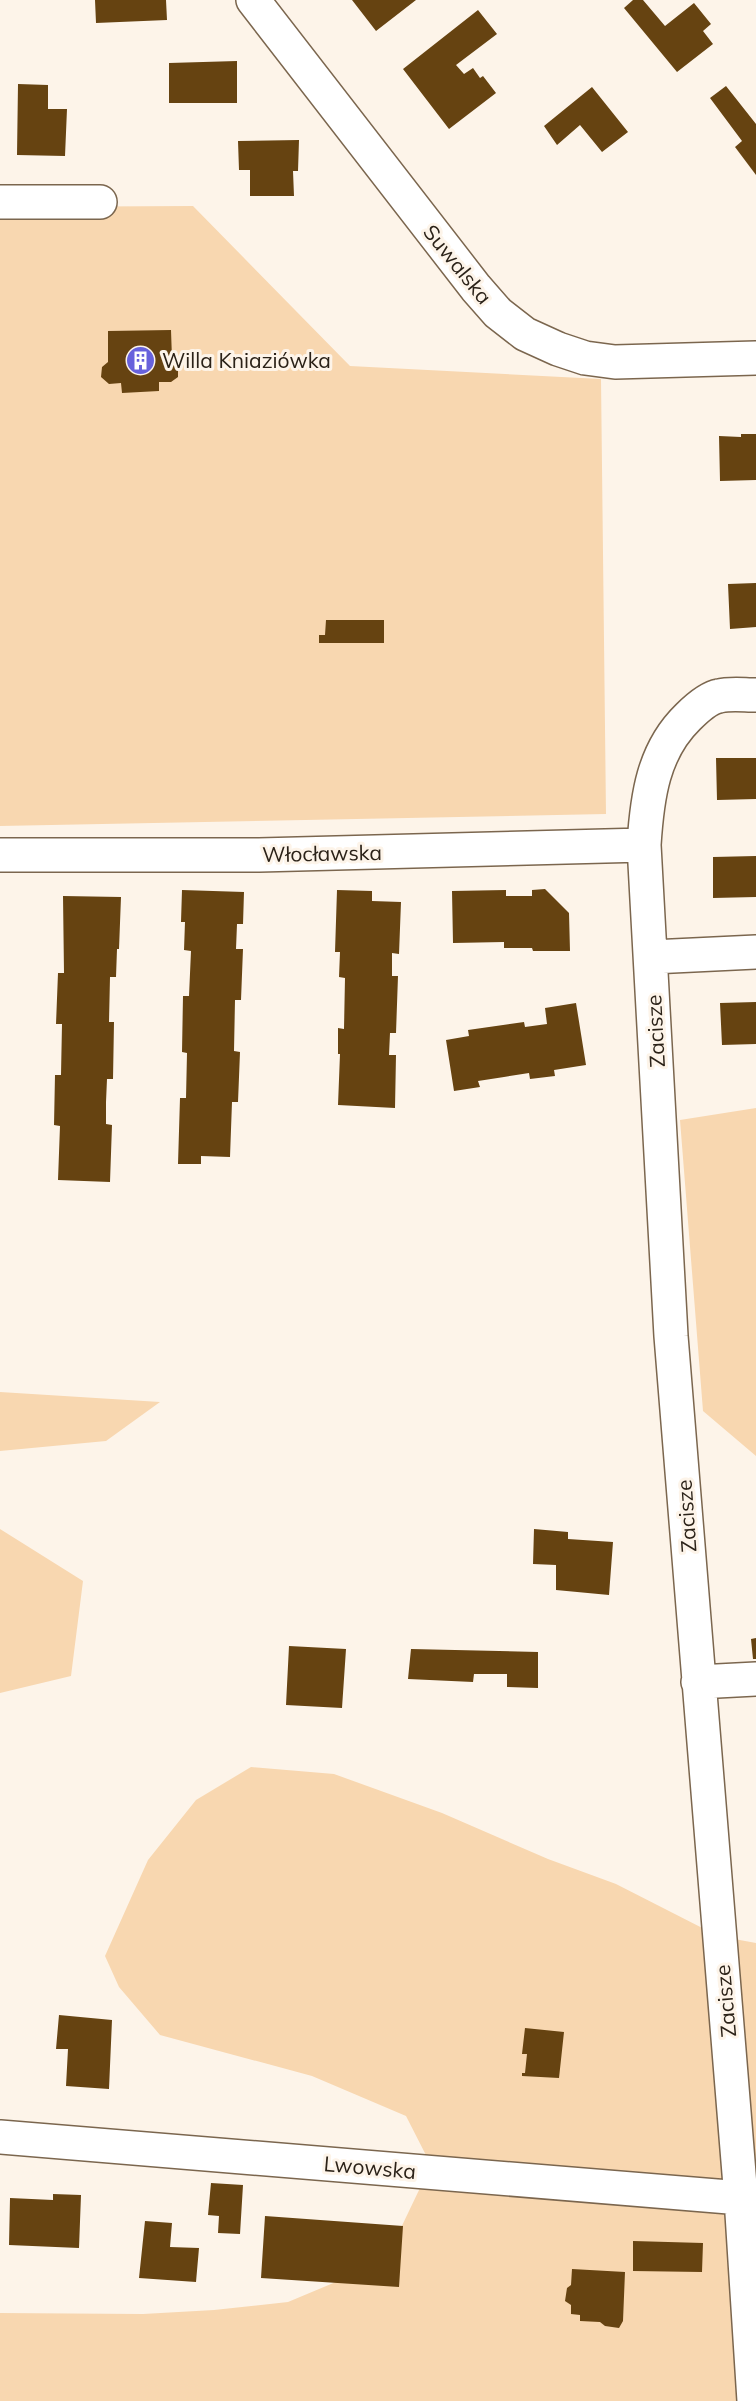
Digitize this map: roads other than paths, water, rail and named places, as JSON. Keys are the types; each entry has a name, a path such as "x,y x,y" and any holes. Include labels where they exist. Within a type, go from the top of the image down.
{"street":[{"name":"Suwalska","path":"253,0 476,288 498,313 525,334 585,358 615,362 756,358"},
{"path":"0,202 100,202"},
{"name":"Zacisze","path":"754,2401 741,2198 671,1336 652,957 644,845 646,811 653,775 662,751 676,728 696,709 718,696 756,695"},
{"name":"Włocławska","path":"0,855 258,855 644,845"},
{"path":"652,957 756,952"},
{"path":"698,1682 756,1679"},
{"name":"Lwowska","path":"0,2137 741,2198"}],"place":[{"name":"Willa Kniaziówka","path":"141,360"}]}
